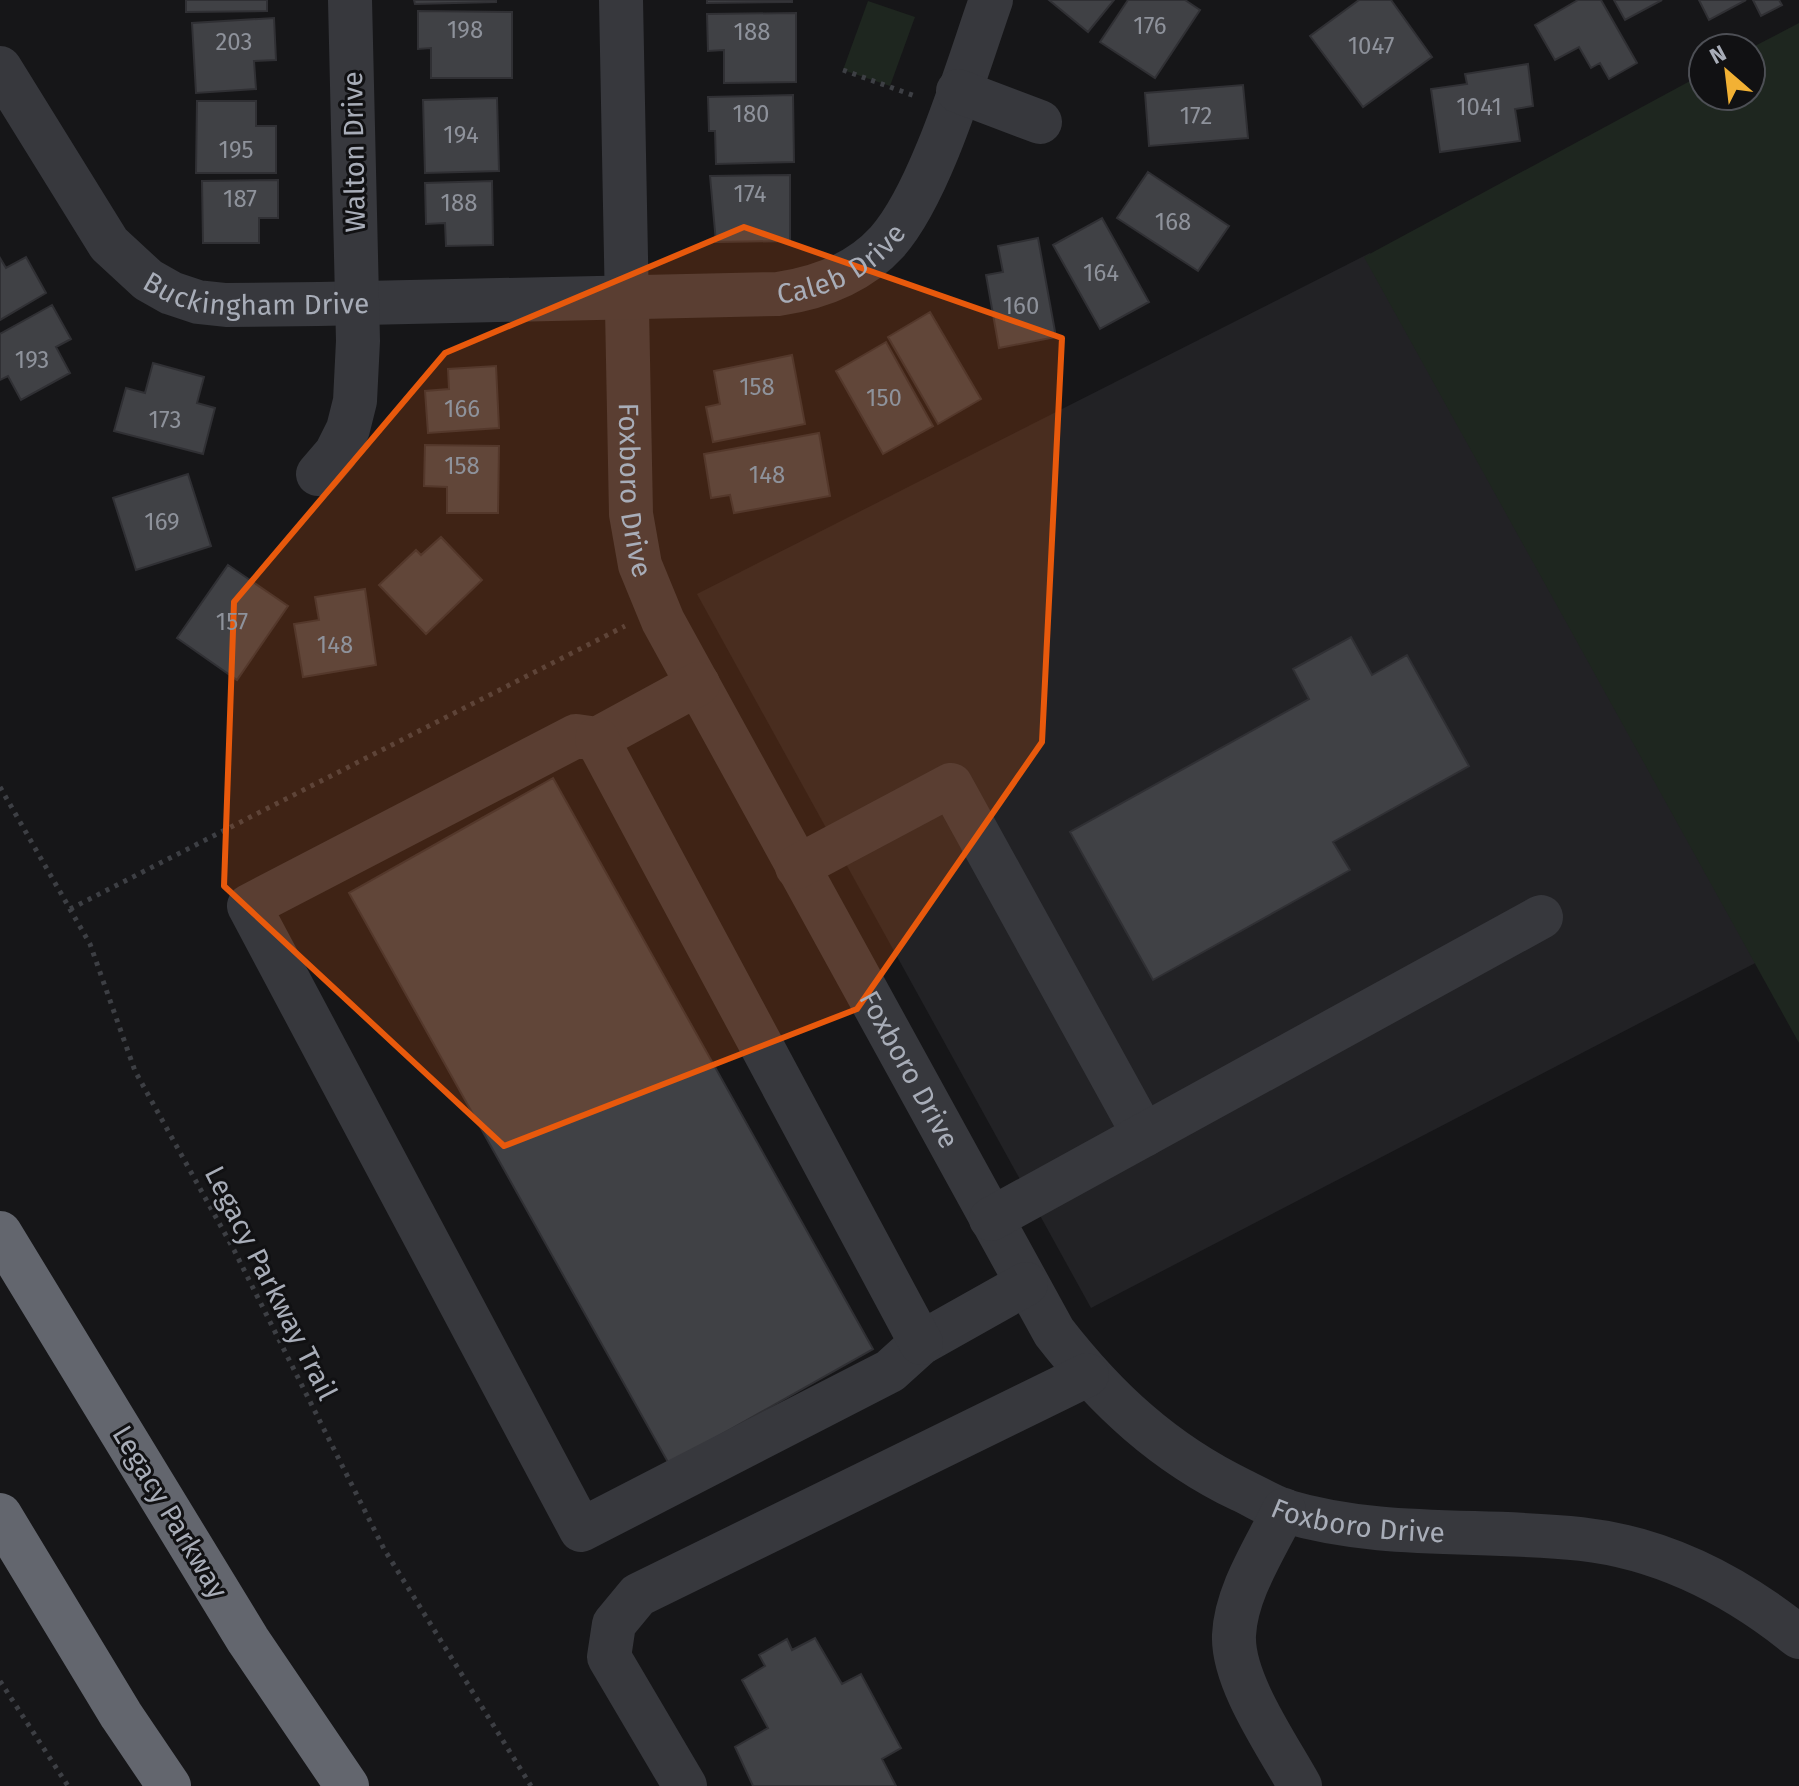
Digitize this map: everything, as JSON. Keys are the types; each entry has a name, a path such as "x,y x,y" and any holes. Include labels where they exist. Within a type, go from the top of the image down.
{"highway":[{"name":"Legacy Parkway","path":"0,1233 248,1640 347,1786"},
{"path":"0,1515 121,1715 169,1786"}],"street":[{"name":"Walton Drive","path":"318,474 336,453 348,429 355,401 357,303 350,0"},
{"name":"Foxboro Drive","path":"621,0 631,514 640,565 657,609 1054,1332 1087,1375 1159,1442 1189,1462 1284,1510 1377,1529 1533,1535 1626,1548 1710,1577 1741,1594 1799,1637"},
{"name":"Caleb Drive","path":"628,299 778,294 823,284 847,273 887,241 921,185 991,0"},
{"name":"Buckingham Drive","path":"0,68 94,223 118,253 148,280 171,293 226,305 628,299"},
{"path":"958,91 1040,122"},
{"path":"698,684 597,739 576,736 249,906 581,1530 890,1371 921,1343 1026,1284"},
{"path":"597,739 921,1343"},
{"path":"797,867 951,785 1144,1135"},
{"path":"991,1219 1541,917"},
{"path":"685,1786 609,1657 614,1624 638,1595 1087,1375"},
{"path":"1284,1510 1244,1594 1234,1635 1241,1672 1300,1786"}],"path":[{"path":"843,70 915,96"},
{"path":"70,909 657,609"},
{"name":"Legacy Parkway Trail","path":"0,787 90,944 135,1071 234,1250 384,1549 531,1786"},
{"path":"0,1681 68,1786"}],"highlighted area":[{"path":"744,227 1062,338 1042,742 857,1009 504,1146 224,886 234,602 445,353"}],"shaded area":[{"path":"868,1 915,17 890,86 843,70"},
{"path":"1799,23 1799,1043 1364,257 1687,83 1687,112 1767,112 1767,40"},
{"path":"1370,253 1763,959 1091,1308 697,594"}],"building":[{"path":"186,0 267,0 267,11 186,12"},
{"path":"414,0 496,0 496,2 415,4"},
{"path":"707,0 792,0 792,2 707,3"},
{"path":"1049,0 1114,0 1088,32"},
{"path":"1128,0 1185,0 1200,10 1155,78 1100,42"},
{"path":"1359,0 1391,0 1432,57 1363,107 1310,36"},
{"path":"1578,0 1601,0 1637,63 1609,79 1600,63 1591,68 1579,47 1555,60 1535,25"},
{"path":"1614,0 1662,0 1625,20"},
{"path":"1699,0 1746,0 1709,20"},
{"path":"1753,0 1779,0 1782,5 1761,16"},
{"path":"418,11 512,12 512,78 431,78 431,48 418,49"},
{"path":"796,13 796,82 724,83 724,50 708,51 707,14"},
{"path":"274,18 276,60 254,61 256,89 196,93 192,23"},
{"path":"1528,64 1533,106 1515,109 1520,141 1440,152 1431,89 1467,84 1465,74"},
{"path":"1243,85 1248,138 1149,146 1145,93"},
{"path":"793,95 794,162 716,164 715,131 709,131 708,97"},
{"path":"497,98 499,171 425,173 423,100"},
{"path":"197,101 256,101 256,126 276,126 276,173 196,173"},
{"path":"1148,172 1229,226 1198,271 1117,218"},
{"path":"790,175 790,241 716,242 710,176"},
{"path":"278,180 278,218 259,218 259,243 203,243 202,181"},
{"path":"492,181 493,245 446,246 445,223 426,224 425,183"},
{"path":"1102,218 1149,302 1100,329 1053,245"},
{"path":"1038,238 1056,337 999,348 986,275 1003,272 998,246"},
{"path":"26,257 46,293 0,320 0,258 6,268"},
{"path":"52,305 71,339 56,347 70,373 21,400 8,376 0,380 0,334"},
{"path":"930,312 981,399 938,424 888,337"},
{"path":"886,342 933,426 883,454 836,371"},
{"path":"792,355 805,424 713,442 706,407 720,404 714,371"},
{"path":"153,363 204,377 197,403 215,408 203,454 114,431 126,388 145,393"},
{"path":"496,366 499,428 428,433 425,391 449,389 448,369"},
{"path":"819,433 830,496 734,513 730,495 711,498 704,454"},
{"path":"425,445 499,446 498,513 447,513 447,487 424,486"},
{"path":"188,474 211,546 136,570 113,498"},
{"path":"441,537 482,580 426,634 379,585 416,550 421,555"},
{"path":"228,565 288,606 237,680 177,638"},
{"path":"365,589 376,665 303,677 294,624 319,620 315,597"},
{"path":"1351,637 1372,675 1407,655 1469,766 1333,842 1350,870 1153,980 1070,832 1309,699 1293,669"},
{"path":"553,778 873,1349 669,1464 349,893"},
{"path":"815,1638 842,1684 861,1674 901,1748 882,1759 896,1786 753,1786 735,1747 768,1728 742,1680 765,1666 759,1655 787,1639 792,1650"}]}
